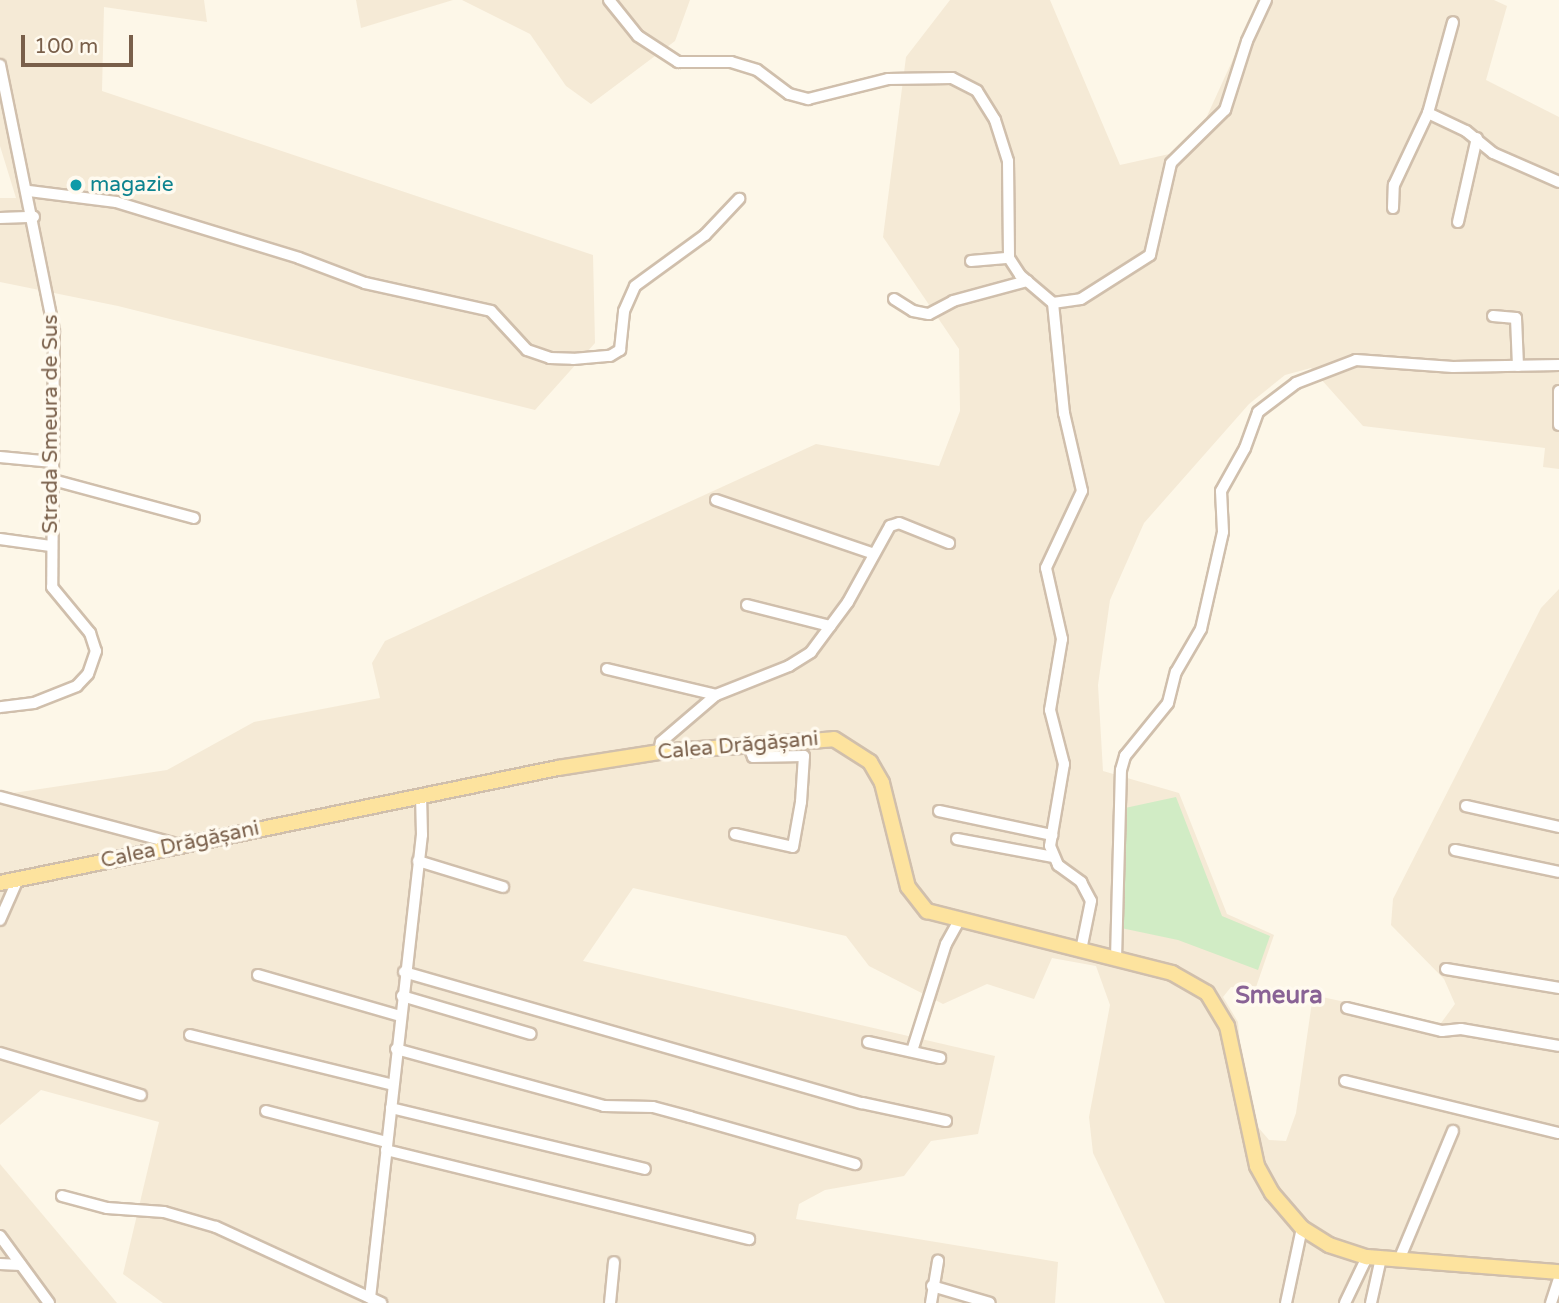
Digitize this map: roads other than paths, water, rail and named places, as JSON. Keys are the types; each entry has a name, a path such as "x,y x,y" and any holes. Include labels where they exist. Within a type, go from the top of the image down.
{"main road":[{"name":"Calea Drăgășani","path":"0,883 421,795 659,752 812,738 853,747 870,762 881,783 913,897 927,911 1187,979 1216,1003 1227,1026 1252,1153 1264,1180 1302,1228"},
{"path":"1302,1228 1329,1245 1374,1257 1559,1272"}],"street":[{"path":"609,0 629,28 670,58 731,62 768,76 796,97 807,99 888,79 952,78 970,85 995,120 1008,161 1009,258 1027,281 1052,303 1064,413 1082,491 1046,568 1062,649 1051,699 1064,764 1052,835 1053,857"},
{"path":"1052,303 1081,299 1150,254 1171,163 1225,110 1247,41 1266,0"},
{"path":"1392,208 1394,185 1428,113 1453,22"},
{"name":"Strada Smeura de Sus","path":"0,65 29,191 54,331 52,587 90,633 96,651 93,666 77,686 56,696 0,707"},
{"path":"1428,113 1477,138 1493,153 1559,182"},
{"path":"1458,222 1477,138"},
{"path":"29,191 116,202 299,258 365,284 491,311 527,350 550,358 573,359 610,356 620,350 624,311 635,286 705,235 739,200"},
{"path":"0,218 34,217"},
{"path":"971,261 1009,258"},
{"path":"894,299 913,311 929,314 953,301 1027,281"},
{"path":"1493,316 1516,318 1518,366"},
{"path":"1116,959 1121,770 1125,756 1168,703 1176,672 1201,629 1222,543 1221,491 1245,448 1258,412 1296,383 1356,360 1559,365"},
{"path":"1559,391 1559,425"},
{"path":"0,457 53,462"},
{"path":"53,480 194,518"},
{"path":"716,500 872,553"},
{"path":"659,752 670,733 716,695 802,660 860,583 883,533 900,523 949,543"},
{"path":"0,539 51,546"},
{"path":"747,605 830,625"},
{"path":"607,669 716,695"},
{"path":"735,834 793,847 802,802 804,756 753,757 748,744"},
{"path":"62,1196 107,1208 164,1212 216,1227 375,1301 396,1049 418,861 421,795"},
{"path":"0,797 180,845"},
{"path":"1466,806 1559,827"},
{"path":"939,811 1052,835"},
{"path":"957,839 1053,857 1081,882 1091,901 1081,950"},
{"path":"1455,850 1559,872"},
{"path":"418,861 503,887"},
{"path":"0,920 18,879"},
{"path":"912,1051 946,944 959,921"},
{"path":"1446,969 1559,988"},
{"path":"404,972 822,1092 946,1121"},
{"path":"258,975 400,1016"},
{"path":"402,996 531,1034"},
{"path":"1347,1008 1442,1031 1461,1029 1559,1046"},
{"path":"190,1035 393,1085"},
{"path":"868,1042 940,1058"},
{"path":"396,1049 604,1106 653,1107 855,1164"},
{"path":"0,1053 141,1095"},
{"path":"1345,1081 1559,1133"},
{"path":"391,1108 645,1169"},
{"path":"266,1111 387,1146 749,1239"},
{"path":"1399,1260 1453,1132"},
{"path":"1286,1303 1302,1228"},
{"path":"0,1236 49,1303"},
{"path":"1345,1303 1374,1257"},
{"path":"1371,1303 1374,1257"},
{"path":"931,1303 938,1261"},
{"path":"610,1303 614,1262"},
{"path":"0,1264 21,1265"},
{"path":"1551,1303 1559,1279"},
{"path":"932,1286 990,1303"}],"place":[{"name":"magazie","path":"76,185"}],"district":[{"name":"Smeura","path":"1279,996"}]}
